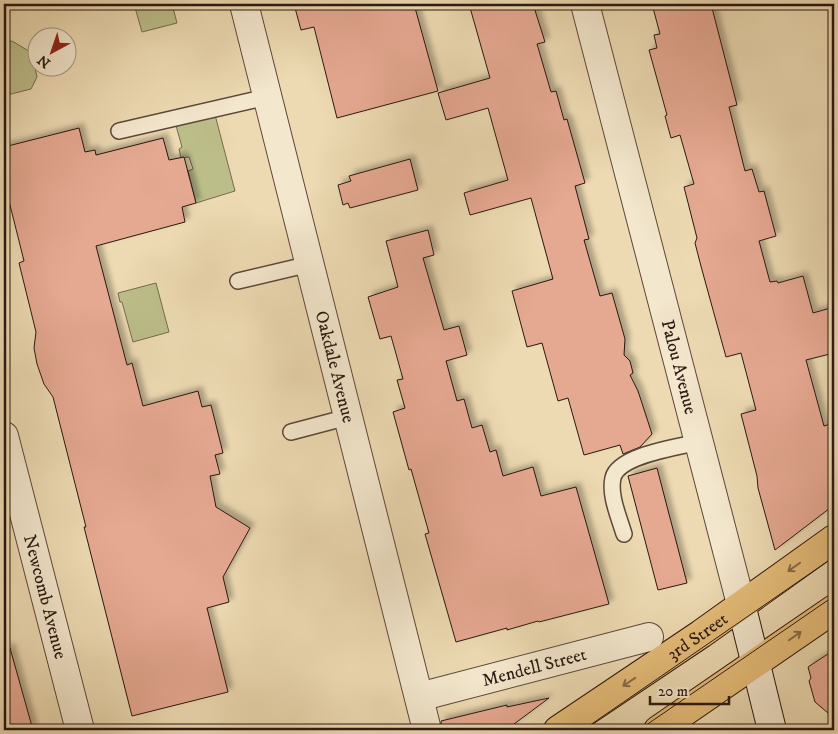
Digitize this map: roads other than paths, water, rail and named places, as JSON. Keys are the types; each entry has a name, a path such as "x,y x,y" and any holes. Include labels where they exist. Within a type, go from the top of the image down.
{"main road":[{"name":"3rd Street","path":"558,730 701,634 834,539"},
{"path":"658,730 834,609"}],"street":[{"name":"Oakdale Avenue","path":"244,4 427,730"},
{"name":"Palou Avenue","path":"585,4 772,730"},
{"name":"Newcomb Avenue","path":"4,436 80,730"},
{"name":"Mendell Street","path":"419,698 649,637"}],"lane":[{"path":"119,131 267,97"},
{"path":"238,281 310,264"},
{"path":"291,432 348,417"},
{"path":"624,534 612,493 613,477 619,468 639,457 699,442"}],"tram line":[{"path":"583,730 834,557"},
{"path":"639,730 834,596"}]}
